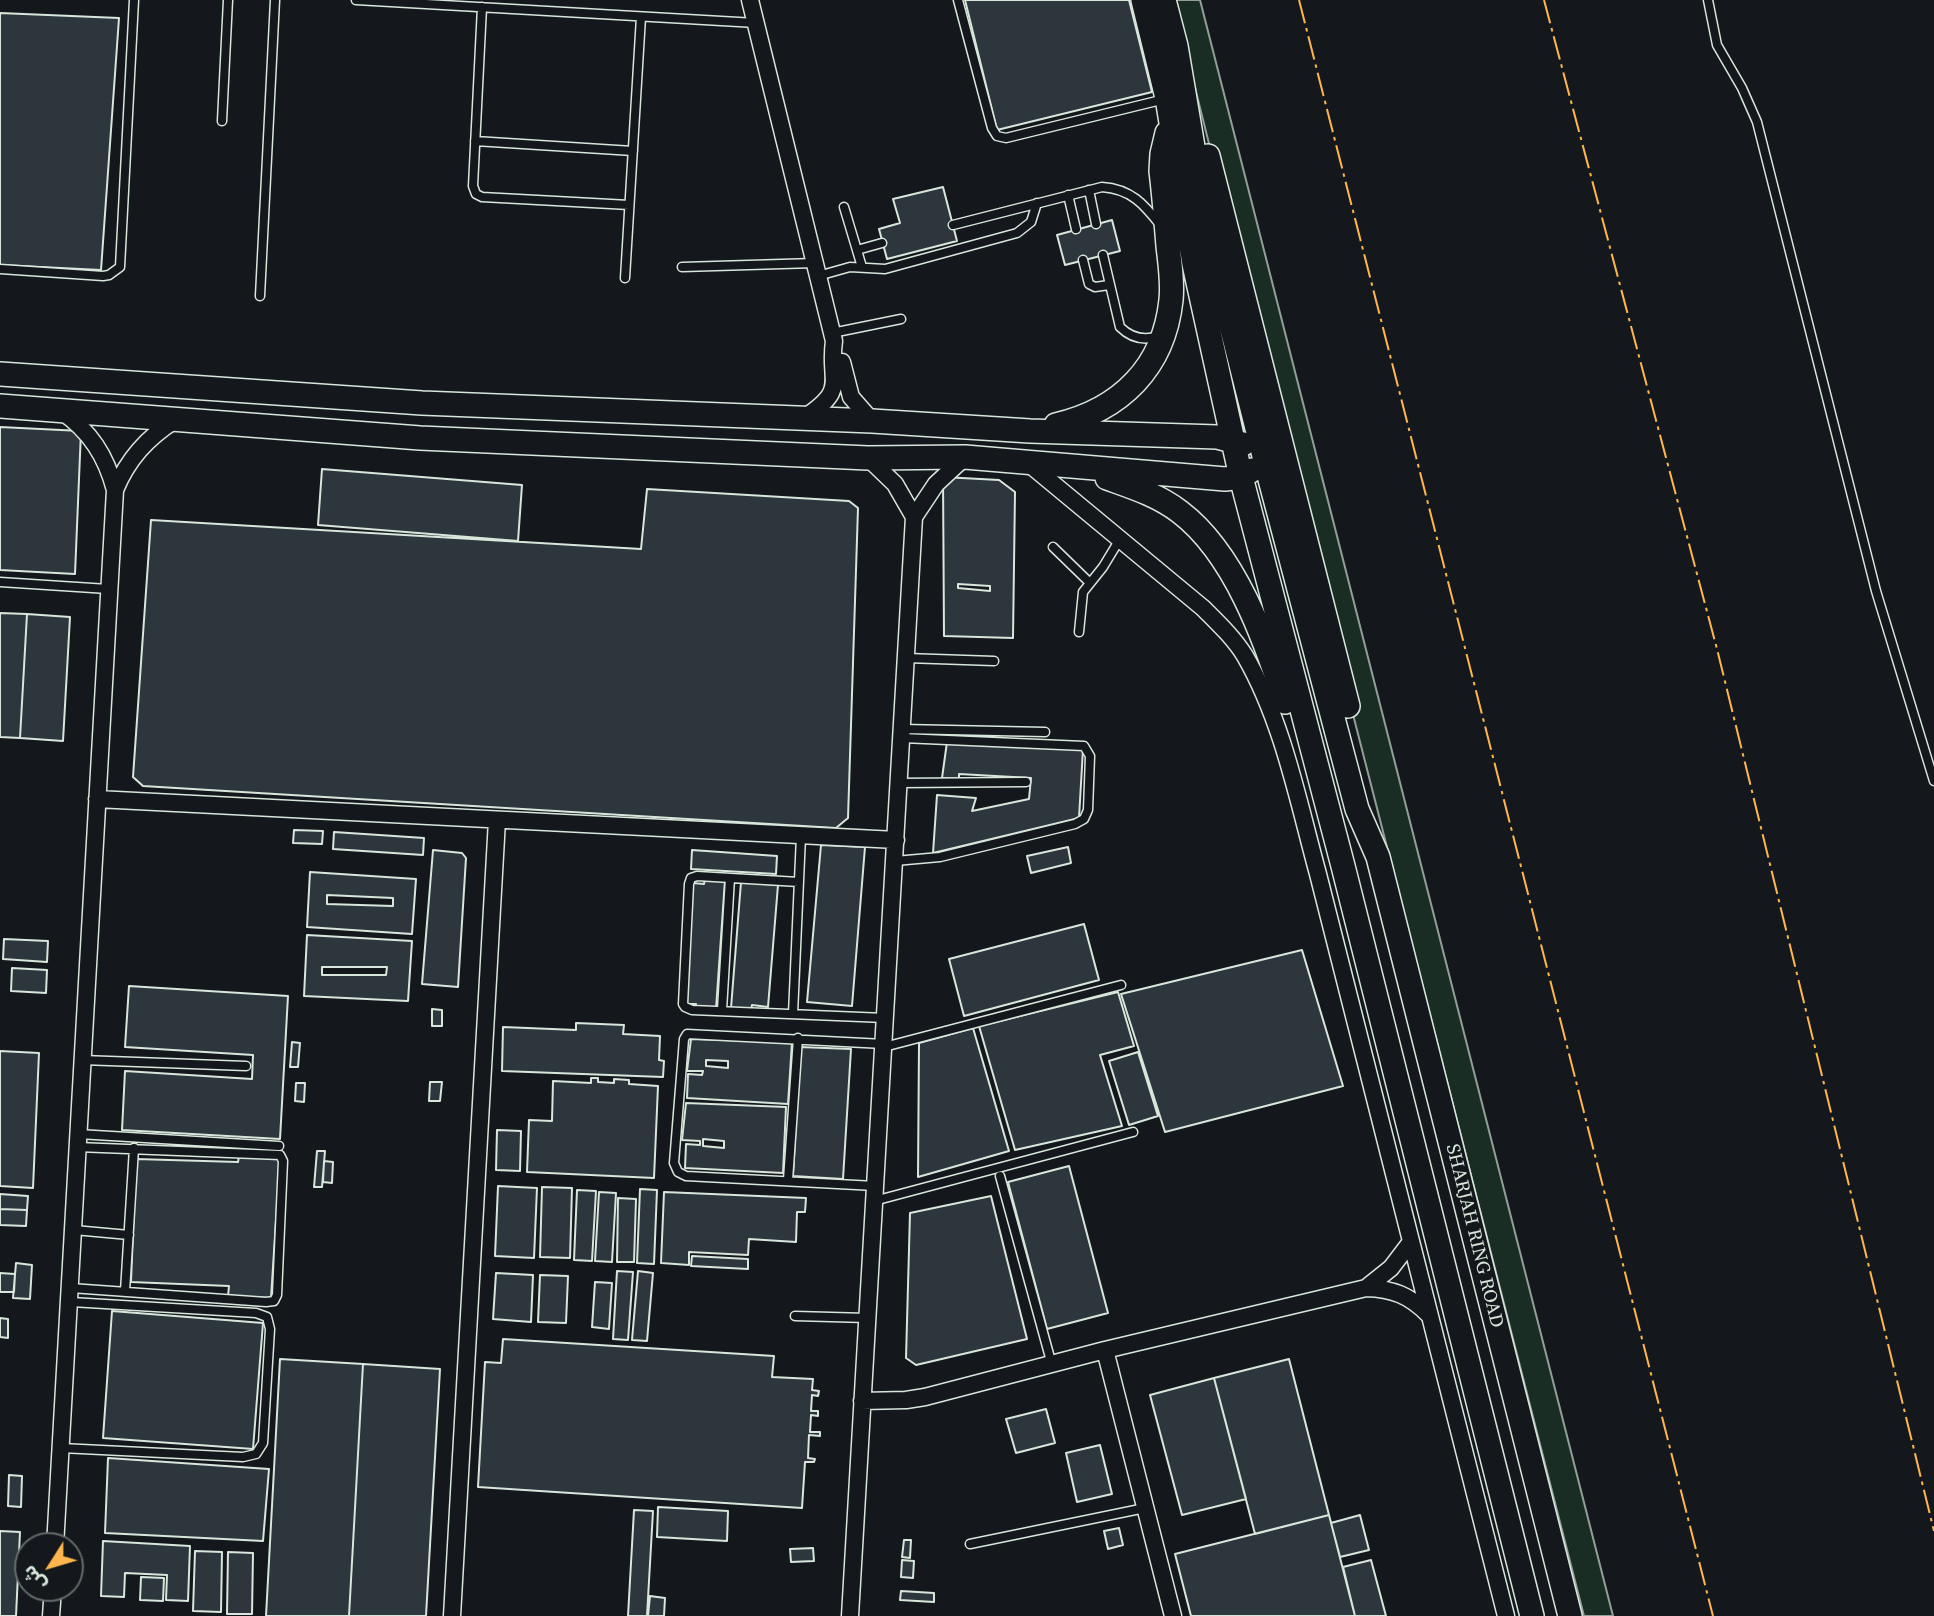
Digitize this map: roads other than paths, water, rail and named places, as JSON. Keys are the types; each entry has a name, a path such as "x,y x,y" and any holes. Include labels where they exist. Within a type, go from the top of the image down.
{"street":[{"path":"750,0 833,337 834,386 826,402 804,418"},
{"path":"1143,0 1169,109 1194,264 1241,477 1343,866 1532,1616"},
{"path":"1164,0 1198,116 1342,681 1377,823 1378,857"},
{"path":"1176,46 1208,230 1263,459 1357,809 1378,857"},
{"path":"1030,431 1076,420 1102,408 1126,392 1147,370 1164,333 1171,297 1162,162 1169,109"},
{"path":"833,337 840,351 851,397 872,421"},
{"path":"0,374 408,402 1217,437 1232,439 1263,459"},
{"path":"0,406 420,438 868,458 965,457 1225,480 1249,473 1263,459"},
{"path":"58,409 89,435 105,461 115,490"},
{"path":"56,1532 115,490 127,464 145,442 175,420"},
{"path":"850,1616 914,517 936,484 965,457"},
{"path":"868,458 895,484 914,517"},
{"path":"1026,461 1203,608 1244,654 1269,709 1290,770 1318,874 1506,1616"},
{"path":"1056,465 1144,491 1178,510 1200,529 1218,551 1233,574 1277,677 1323,823 1343,866"},
{"path":"97,799 896,841"},
{"path":"452,1616 497,820"},
{"name":"SHARJAH RING ROAD","path":"1378,857 1570,1616"},
{"path":"1366,1288 1391,1268 1410,1242"},
{"path":"862,1401 925,1397 1105,1350 1366,1288 1386,1289 1402,1294 1416,1302 1428,1314"},
{"path":"1105,1350 1173,1616"}],"lane":[{"path":"0,269 103,276 120,267 134,0"},
{"path":"222,121 228,0"},
{"path":"260,296 275,0"},
{"path":"356,0 755,23"},
{"path":"958,0 992,128 997,136 1006,138 1169,109"},
{"path":"1708,0 1717,45 1758,122 1876,591 1934,782"},
{"path":"482,8 473,190 479,196 629,205"},
{"path":"625,278 641,17"},
{"path":"475,141 633,151"},
{"path":"953,225 1089,190 1114,187 1135,196 1167,233"},
{"path":"1089,190 1096,224"},
{"path":"1068,195 1076,229"},
{"path":"682,267 885,269 1017,233 1031,222 1037,203"},
{"path":"845,207 862,267"},
{"path":"857,250 882,243"},
{"path":"1103,255 1117,321 1126,332 1149,339 1164,333"},
{"path":"1083,260 1089,284 1096,287 1109,285"},
{"path":"833,337 901,319"},
{"path":"1079,632 1082,595 1120,540"},
{"path":"1053,547 1090,583"},
{"path":"0,582 108,589"},
{"path":"906,658 994,661"},
{"path":"902,733 1045,732"},
{"path":"895,860 940,857 1075,824 1084,819 1088,810 1090,756 1084,746 902,733"},
{"path":"899,783 1026,782"},
{"path":"793,1014 801,836"},
{"path":"799,882 694,876 689,884 683,1004 692,1010 885,1018"},
{"path":"722,1010 730,878"},
{"path":"1121,985 884,1046 690,1032 685,1036 674,1163 681,1175 788,1180 875,1193 1133,1132"},
{"path":"788,1180 797,1038"},
{"path":"82,1060 246,1066"},
{"path":"77,1141 279,1146"},
{"path":"71,1295 125,1291 266,1303 274,1301 277,1295 283,1161 279,1155 134,1148 77,1141"},
{"path":"125,1291 134,1148"},
{"path":"1000,1176 1052,1365"},
{"path":"74,1230 129,1235"},
{"path":"61,1448 243,1457 256,1454 262,1443 270,1329 267,1318 256,1312 71,1295"},
{"path":"794,1316 867,1318"},
{"path":"970,1544 1145,1508"}]}
